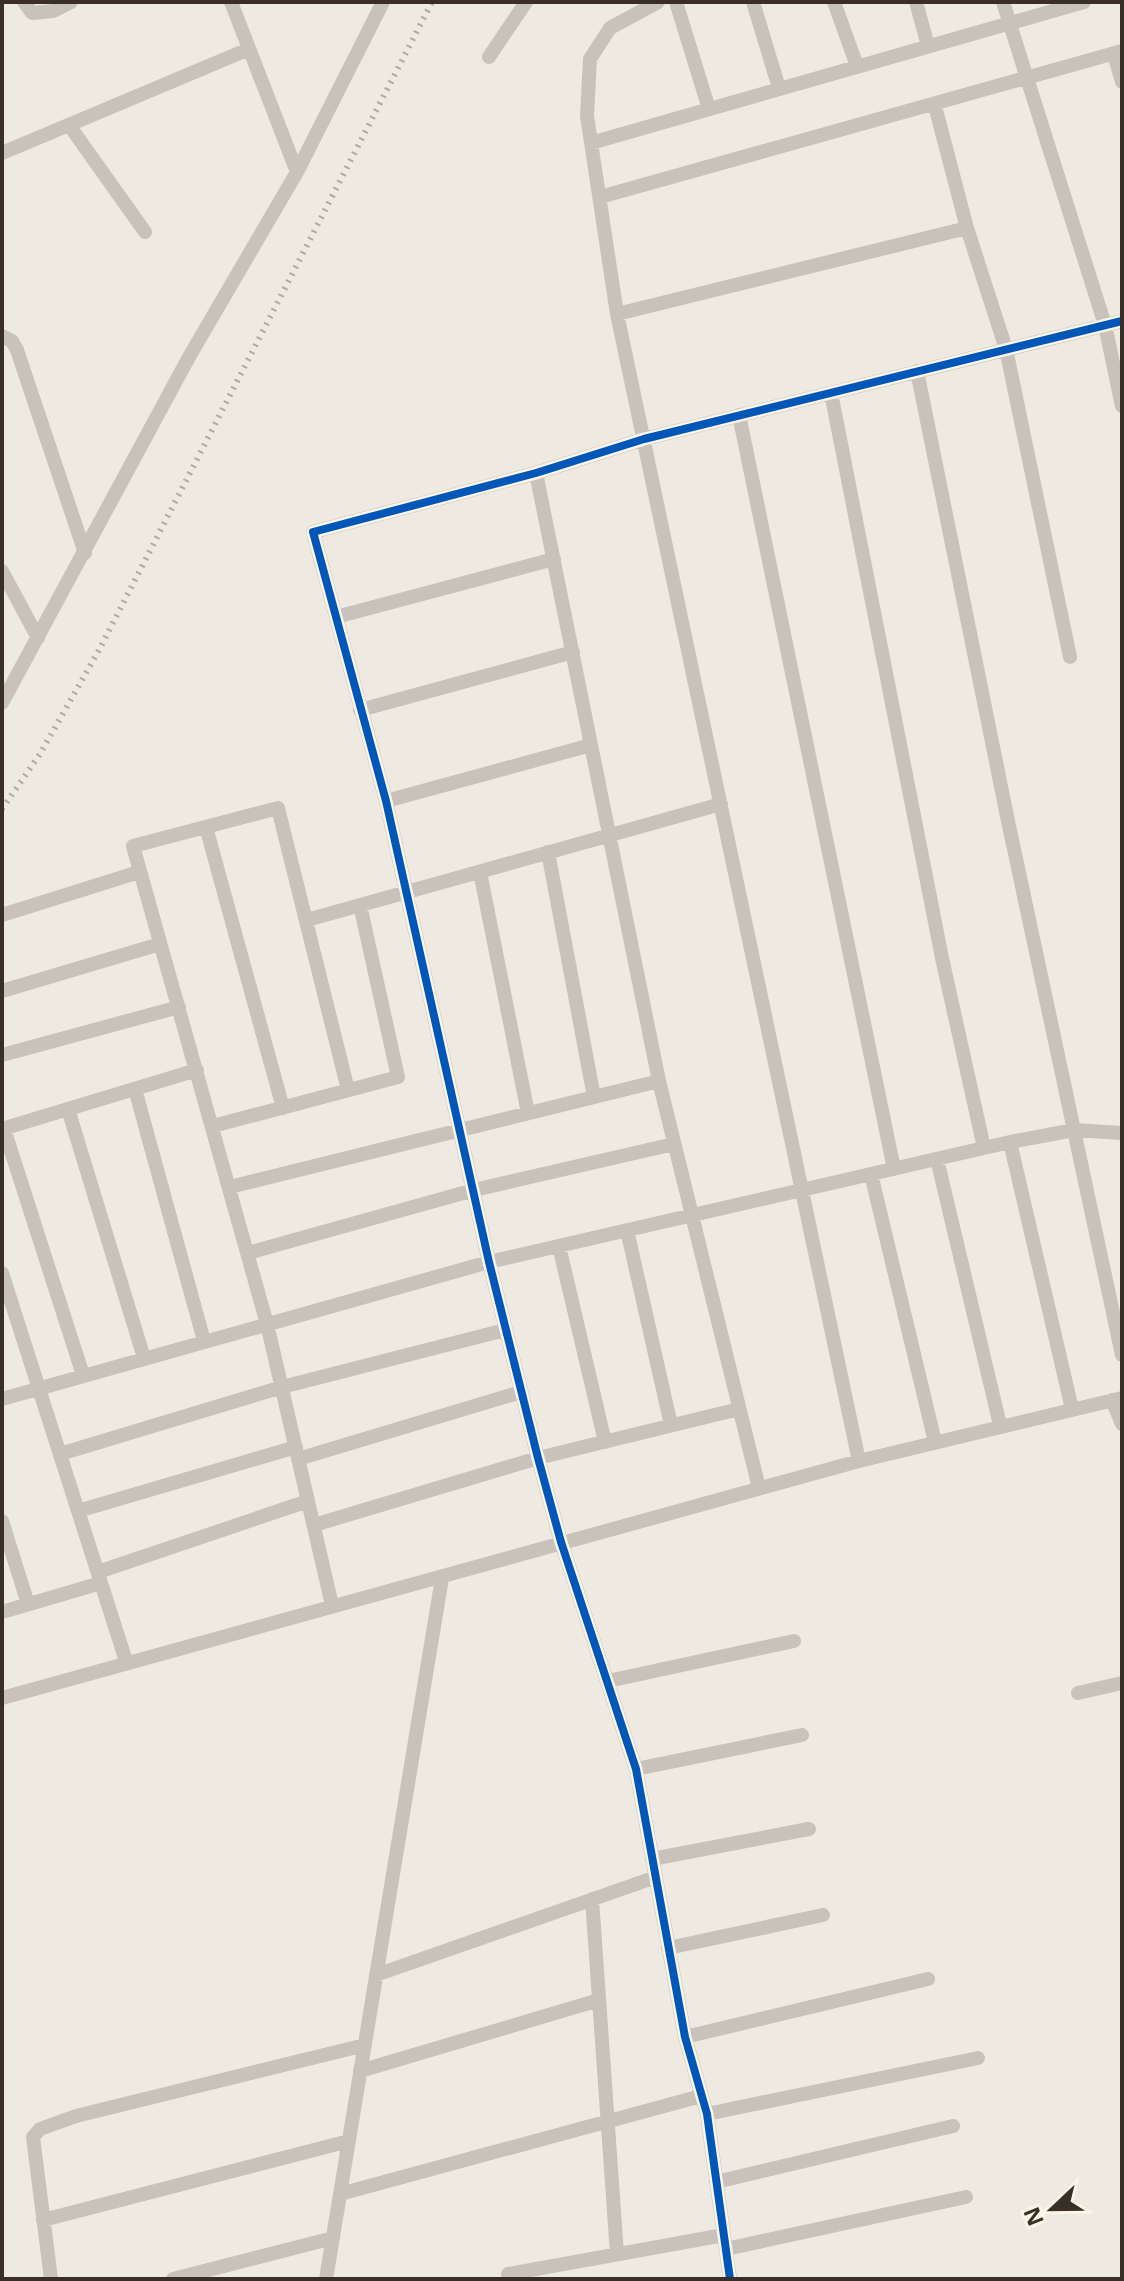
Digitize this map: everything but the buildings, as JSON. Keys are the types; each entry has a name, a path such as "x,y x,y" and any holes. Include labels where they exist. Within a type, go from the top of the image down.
{"street":[{"path":"24,2 32,13 53,11 71,2"},
{"path":"231,2 297,172"},
{"path":"2,703 189,357 297,172 383,2"},
{"path":"489,57 526,2"},
{"path":"658,2 610,28 590,59 587,116 617,314 859,1461"},
{"path":"676,2 709,109"},
{"path":"753,2 779,88"},
{"path":"834,2 857,66"},
{"path":"916,2 928,46"},
{"path":"1003,2 1105,325 1122,406"},
{"path":"591,143 1084,2"},
{"path":"2,153 249,49"},
{"path":"600,197 935,106 1118,52 1122,82"},
{"path":"935,106 967,228 1006,349 1070,657"},
{"path":"69,125 145,232"},
{"path":"617,314 967,228"},
{"path":"730,2279 707,2114 685,2037 636,1769 561,1542 538,1458 489,1262 386,801 313,532 536,473 644,439 1122,321"},
{"path":"2,336 12,341 17,350 85,553"},
{"path":"917,371 1122,1355"},
{"path":"831,393 942,958 984,1148"},
{"path":"739,415 894,1169"},
{"path":"536,473 659,1081 759,1488"},
{"path":"336,617 554,559"},
{"path":"2,571 38,638"},
{"path":"360,710 573,652"},
{"path":"386,801 591,745"},
{"path":"307,920 721,804"},
{"path":"332,1605 267,1324 133,846 278,808 348,1090"},
{"path":"206,827 283,1108"},
{"path":"548,852 594,1097"},
{"path":"2,915 139,872"},
{"path":"480,872 528,1113"},
{"path":"213,1126 398,1077 360,905"},
{"path":"2,991 160,944"},
{"path":"2,1055 179,1007"},
{"path":"83,1375 3,1129 197,1070"},
{"path":"230,1187 659,1081"},
{"path":"135,1089 204,1341"},
{"path":"68,1109 144,1358"},
{"path":"2,1399 489,1262 1010,1142 1074,1130 1122,1133"},
{"path":"1010,1142 1072,1409"},
{"path":"248,1253 474,1190 674,1144"},
{"path":"937,1159 1000,1425"},
{"path":"871,1174 935,1442"},
{"path":"627,1230 671,1425"},
{"path":"559,1246 605,1442"},
{"path":"2,1273 126,1661"},
{"path":"60,1454 282,1387 505,1330"},
{"path":"78,1511 521,1392"},
{"path":"2,1698 126,1661 442,1578 561,1542 1000,1425 1117,1399 1122,1424"},
{"path":"314,1525 538,1458 739,1409"},
{"path":"2,1612 308,1501"},
{"path":"2,1521 4,1536 28,1604"},
{"path":"326,2279 442,1578"},
{"path":"608,1681 794,1641"},
{"path":"1078,1693 1122,1683"},
{"path":"636,1769 802,1735"},
{"path":"652,1859 809,1829"},
{"path":"376,1975 656,1877"},
{"path":"592,1899 617,2254"},
{"path":"668,1948 823,1915"},
{"path":"685,2037 928,1979"},
{"path":"360,2071 599,2000"},
{"path":"51,2279 33,2137 40,2129 76,2116 365,2045"},
{"path":"707,2114 978,2058"},
{"path":"340,2194 701,2096"},
{"path":"716,2182 953,2126"},
{"path":"43,2220 349,2141"},
{"path":"508,2274 617,2254 725,2242 966,2197"},
{"path":"173,2279 333,2238"}],"railway":[{"path":"2,809 40,754 99,650 432,2"}],"cycle path":[{"path":"730,2279 707,2114 685,2037 636,1769 561,1542 538,1458 489,1262 386,801 313,532 536,473 644,439 1122,321"}]}
